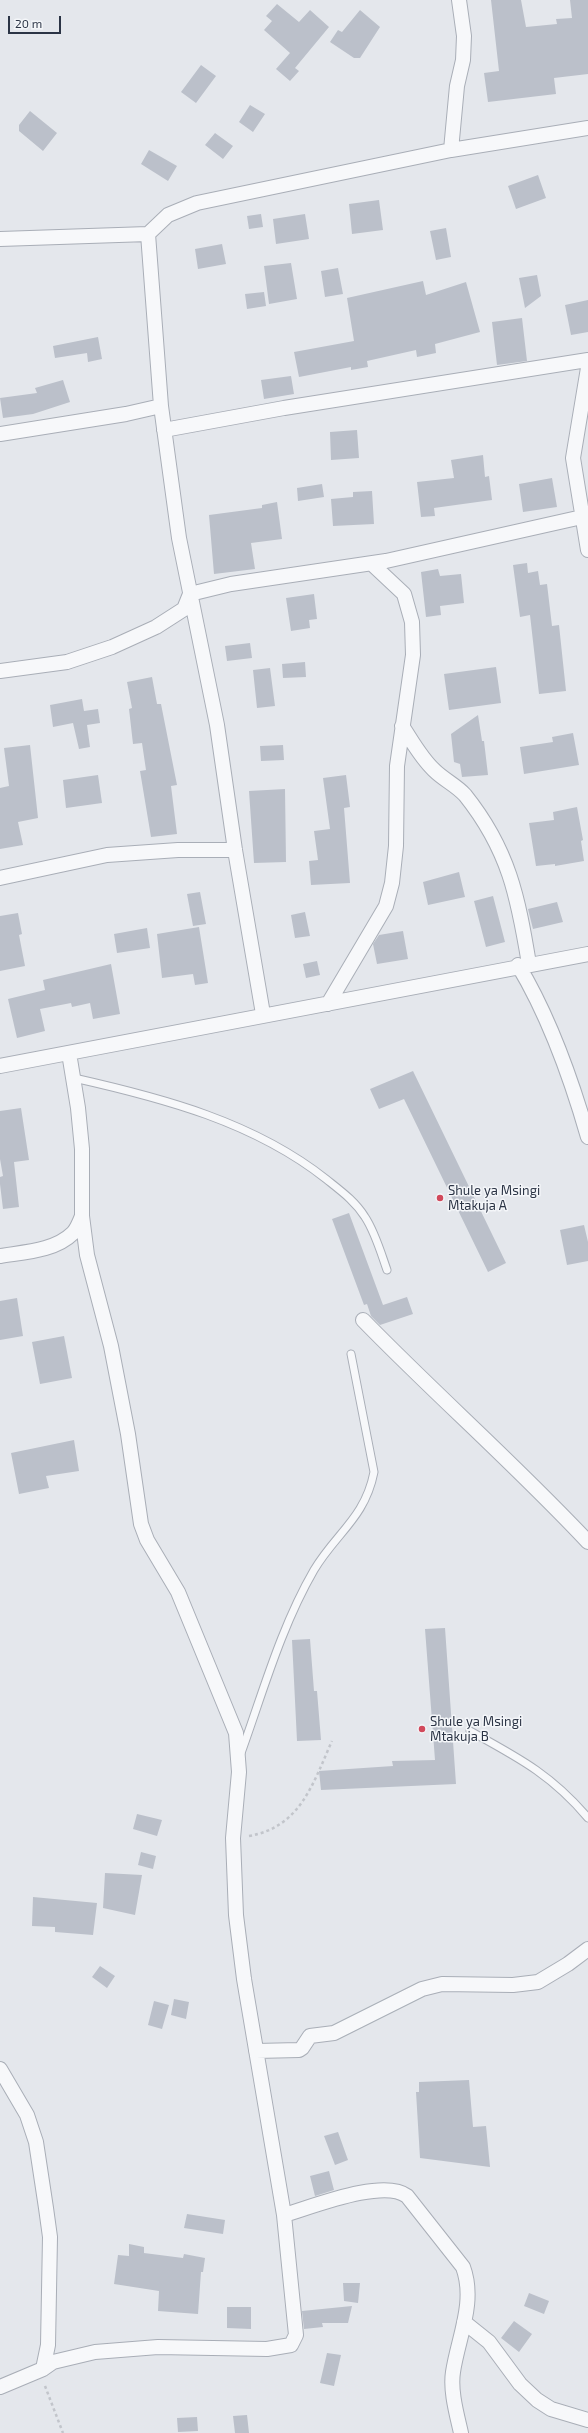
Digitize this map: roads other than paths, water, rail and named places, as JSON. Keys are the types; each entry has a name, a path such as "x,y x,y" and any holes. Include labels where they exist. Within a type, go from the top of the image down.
{"street":[{"path":"451,150 457,86 463,60 464,36 459,0"},
{"path":"0,239 148,234 168,215 197,203 451,150 588,128"},
{"path":"148,234 161,406 179,538 217,725 235,850 263,1014"},
{"path":"164,430 284,408 588,360"},
{"path":"588,368 573,458 588,550"},
{"path":"0,434 126,414 161,406"},
{"path":"190,594 254,580 372,564 582,518"},
{"path":"328,1004 386,906 392,883 396,846 396,781 402,726 413,655 410,616 404,594 372,564"},
{"path":"0,672 67,662 112,647 156,627 184,608 190,594"},
{"path":"402,726 421,756 435,771 465,795 500,851 511,875 520,904 524,965 551,1029 588,1137"},
{"path":"0,878 107,855 178,850 235,850"},
{"path":"0,1066 263,1014 328,1004 524,965 588,954"},
{"path":"0,2387 43,2369 53,2362 95,2352 158,2347 267,2349 291,2345 296,2335 284,2215 244,1979 236,1916 233,1838 239,1758 236,1733 178,1592 148,1540 141,1524 126,1427 111,1346 87,1255 82,1216 82,1149 74,1078 68,1053"},
{"path":"0,1256 39,1250 61,1241 74,1232 82,1216"},
{"path":"363,1320 441,1398 550,1501 588,1542"},
{"path":"256,2051 302,2048 310,2036 334,2033 422,1989 442,1984 513,1985 538,1982 588,1949"},
{"path":"0,2069 27,2115 36,2142 46,2208 50,2238 48,2345 43,2369"},
{"path":"284,2215 372,2190 402,2192 407,2196 463,2268 468,2280 468,2295 464,2322 452,2374 461,2433"},
{"path":"464,2322 489,2342 520,2384 537,2400 551,2409 588,2420"}],"lane":[{"path":"74,1078 134,1092 203,1114 255,1134 309,1166 351,1199 366,1218 388,1270"},
{"path":"239,1758 289,1619 315,1568 362,1508 370,1491 374,1472 351,1354"},
{"path":"470,1731 546,1775 571,1798 588,1818"}],"place":[{"name":"Shule ya Msingi Mtakuja A","path":"440,1198"},
{"name":"Shule ya Msingi Mtakuja B","path":"422,1729"}]}
